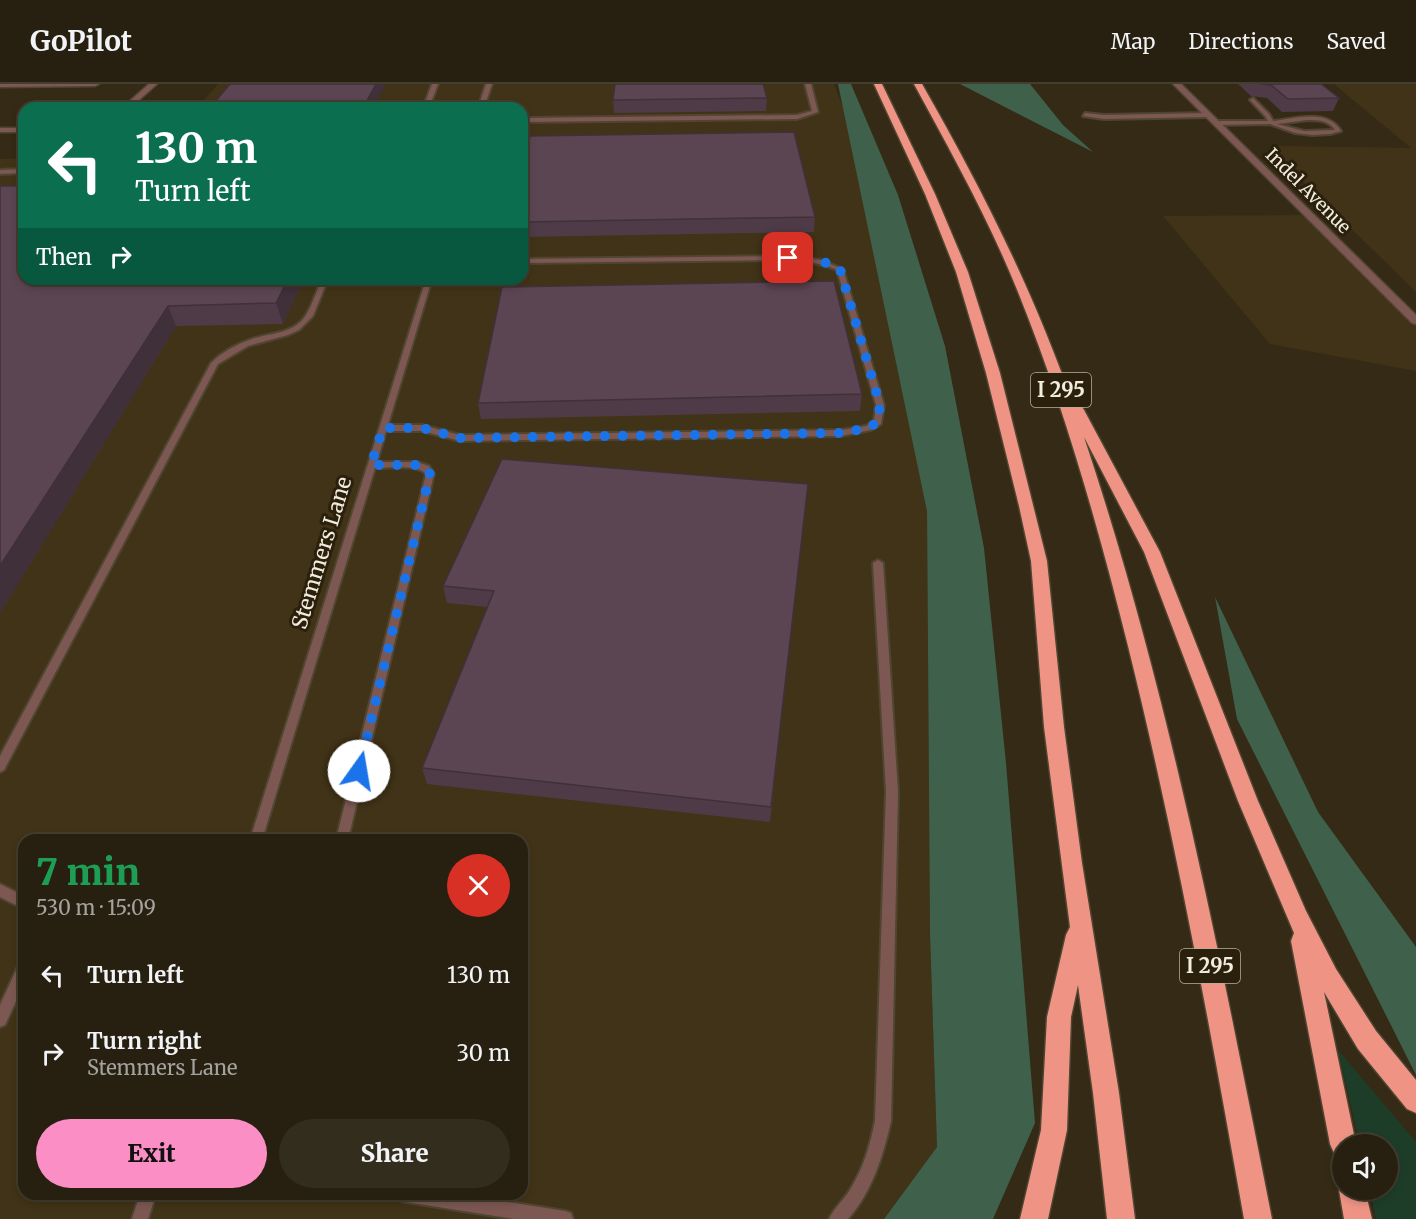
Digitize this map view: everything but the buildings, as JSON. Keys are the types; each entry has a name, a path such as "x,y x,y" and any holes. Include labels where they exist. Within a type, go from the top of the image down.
{"highway":[{"name":"I 295","path":"879,84 930,194 962,273 983,337 1015,457 1038,561 1054,727 1080,924 1106,1093 1121,1219"},
{"name":"I 295","path":"918,84 988,212 1024,292 1050,358 1106,530 1155,715 1198,904 1258,1219"},
{"path":"1050,358 1152,552 1243,790 1297,916 1328,977 1368,1040 1416,1100"},
{"path":"1297,916 1341,1134"},
{"path":"1034,1219 1053,1130 1059,1017 1080,924"},
{"path":"1354,1200 1358,1219"}],"street":[{"path":"0,85 95,84"},
{"path":"133,102 153,84"},
{"name":"Indel Avenue","path":"1177,84 1416,321"},
{"path":"0,130 18,129"}],"lane":[{"path":"428,102 435,84"},
{"path":"483,102 489,84"},
{"path":"528,120 796,117 815,112 808,84"},
{"path":"1216,123 1271,123 1323,119 1339,129 1333,132 1296,132 1271,123 1253,100"},
{"path":"1085,115 1208,115"},
{"path":"0,172 18,171"},
{"path":"383,428 422,428 460,438 841,433 868,428 878,422 880,405 840,269 828,263 817,259 788,258 528,261"},
{"path":"0,767 215,363 233,350 255,341 285,334 301,326 322,285"},
{"name":"Stemmers Lane","path":"258,834 427,285"},
{"path":"343,834 430,474 426,468 417,465 371,465"},
{"path":"837,1219 852,1204 865,1183 874,1162 883,1121 892,792 878,563"},
{"path":"0,890 18,900"},
{"path":"0,1020 18,982"},
{"path":"140,1219 146,1200"},
{"path":"444,1200 565,1219"}],"shaded area":[{"path":"218,84 834,84 910,282 927,511 930,934 937,1147 884,1219 0,1219 0,159 18,158 18,285 528,285 528,102 202,102"},
{"path":"1334,84 1416,84 1416,292 1279,158 1279,146 1411,148"},
{"path":"1315,215 1416,318 1416,371 1270,344 1163,216"}],"green space":[{"path":"838,84 851,84 898,195 945,346 984,548 1006,763 1035,1123 993,1219 884,1219 937,1147 930,934 927,511"},
{"path":"960,84 1030,84 1063,125 1093,152"},
{"path":"1215,597 1318,812 1416,947 1416,1075 1237,719"},
{"path":"1338,1050 1416,1142 1416,1219 1376,1219 1372,1200 1398,1200 1398,1134 1358,1134"}],"route":[{"path":"359,771 430,474 426,468 417,465 371,465 383,428 422,428 460,438 841,433 868,428 878,422 881,414 880,405 840,269 817,259 788,258"}]}
